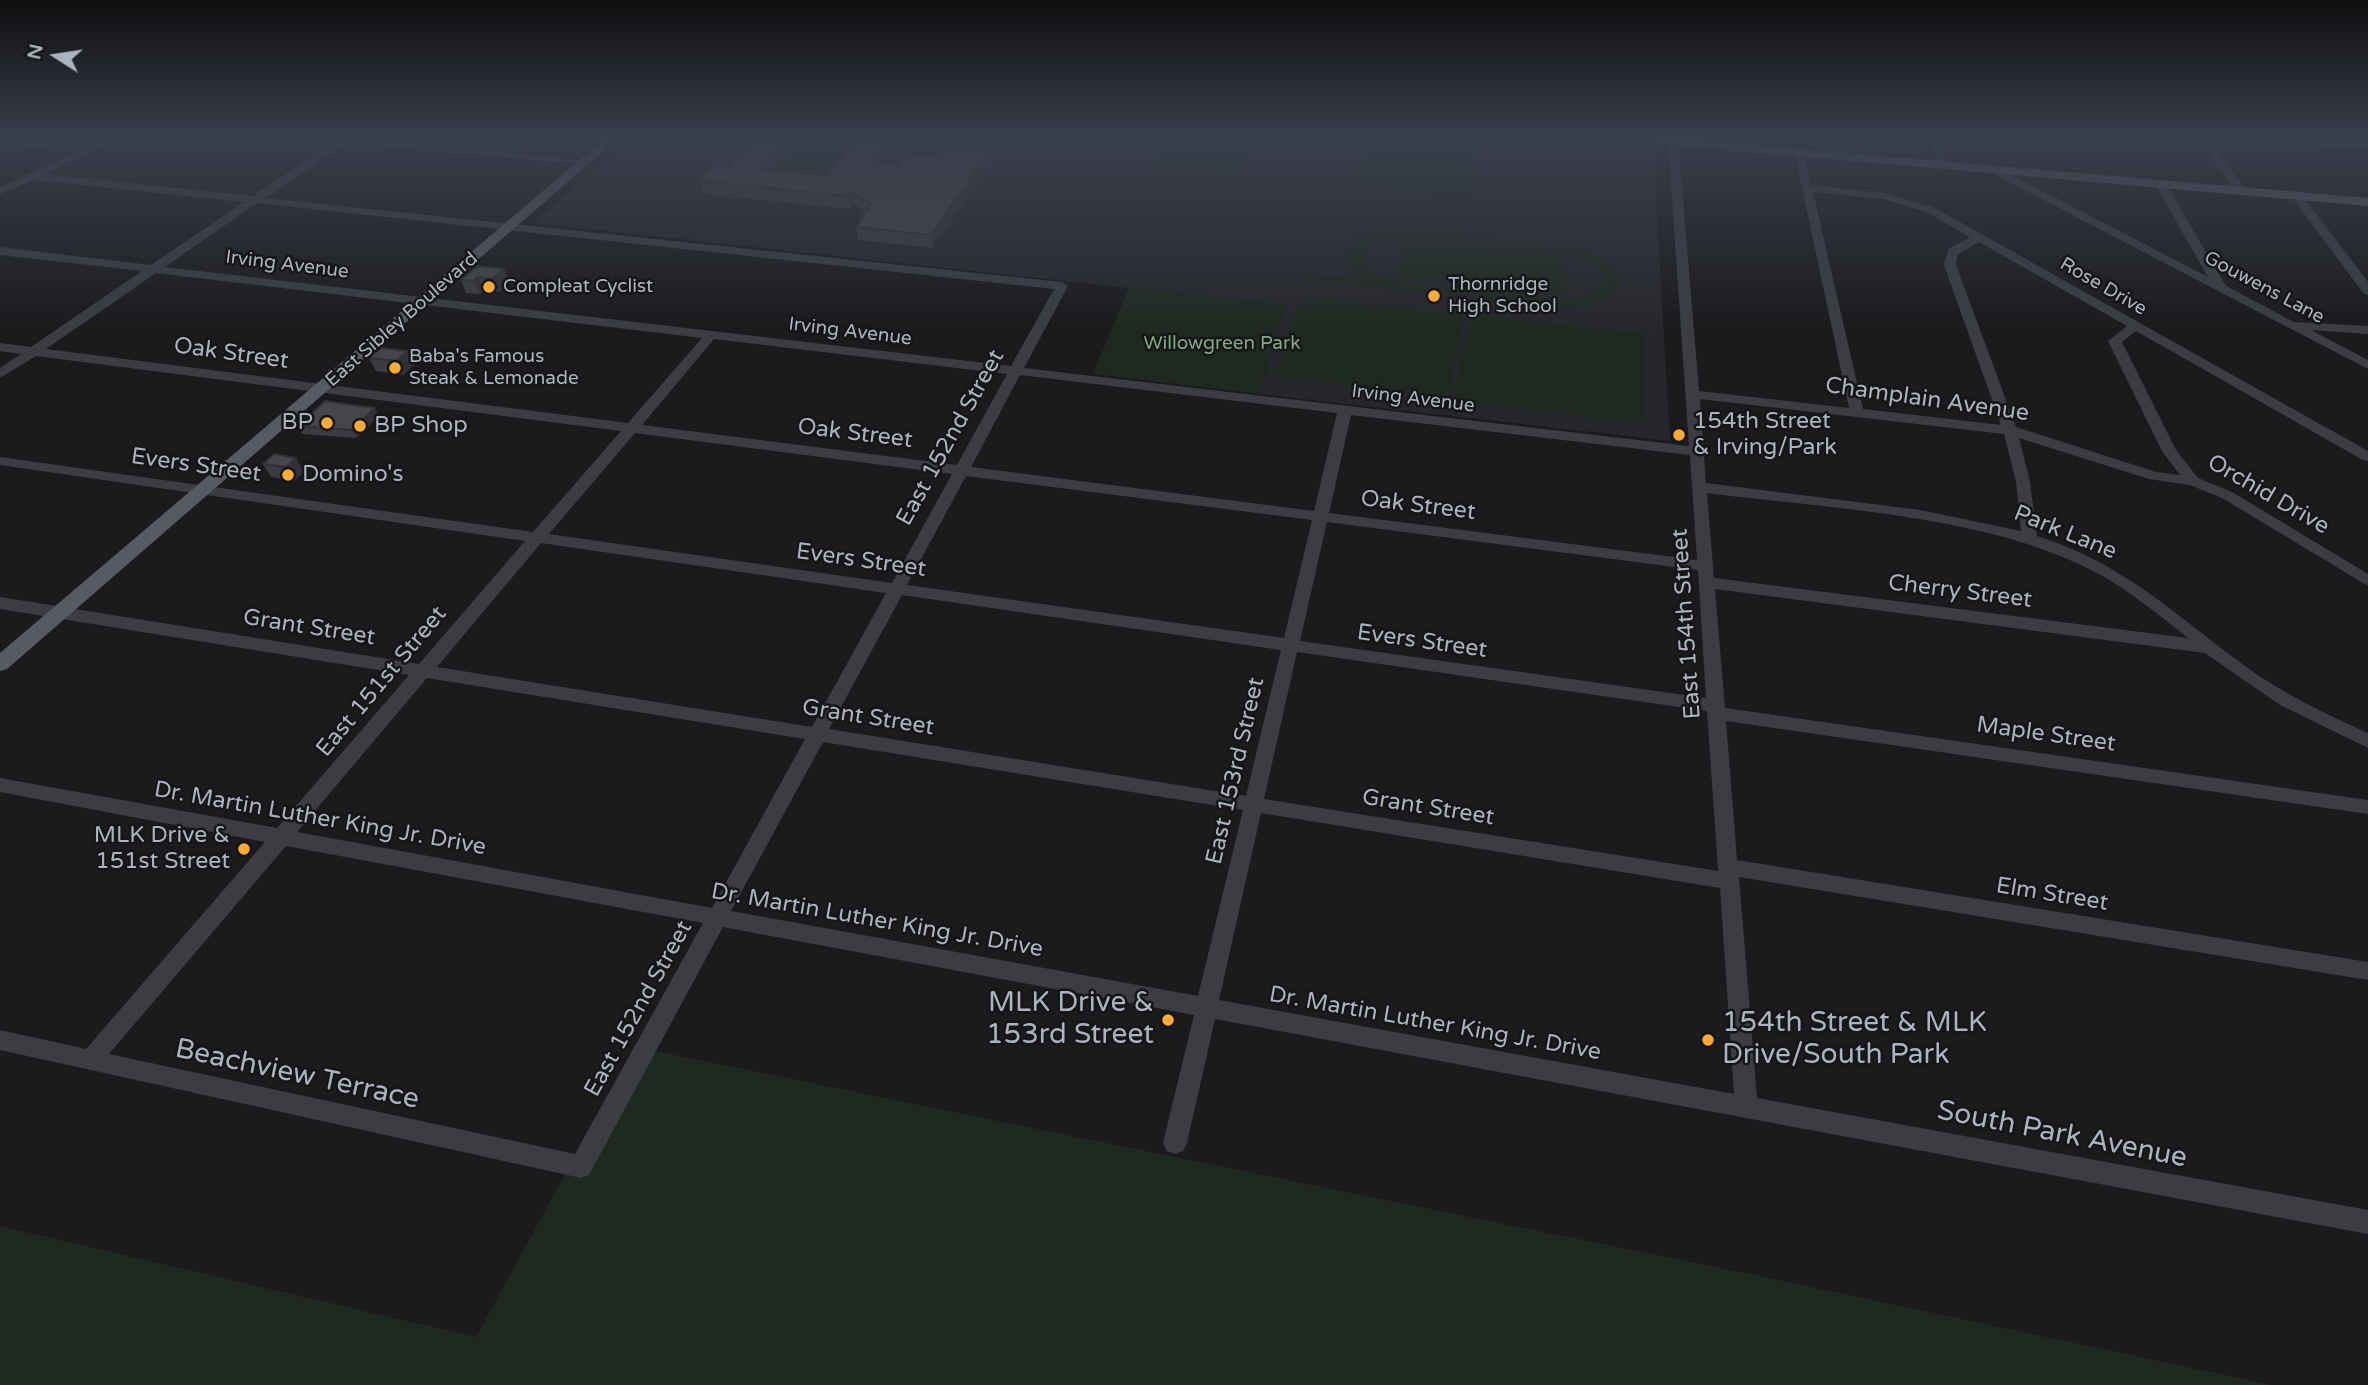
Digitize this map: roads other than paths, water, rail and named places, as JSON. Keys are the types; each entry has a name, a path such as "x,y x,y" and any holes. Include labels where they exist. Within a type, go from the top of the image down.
{"main road":[{"name":"East Sibley Boulevard","path":"0,664 537,204"}],"street":[{"path":"0,374 249,204"},
{"path":"288,204 510,227"},
{"name":"East 154th Street","path":"1678,204 1746,1106"},
{"path":"1810,204 1857,413"},
{"name":"Rose Drive","path":"1913,204 1931,210 2368,457"},
{"name":"Gouwens Lane","path":"2059,204 2368,365"},
{"path":"2172,204 2221,288"},
{"path":"2303,204 2368,291"},
{"name":"East 152nd Street","path":"510,227 1062,286 581,1167"},
{"path":"1977,238 1952,252 1950,265 2010,430 2024,482 2029,538"},
{"name":"Irving Avenue","path":"0,251 1696,452"},
{"path":"2293,326 2305,324 2368,330"},
{"name":"Orchid Drive","path":"2134,327 2115,341 2169,451 2193,481 2227,495 2368,581"},
{"name":"East 151st Street","path":"90,1060 710,335"},
{"name":"Oak Street","path":"0,347 1321,517 1706,574"},
{"name":"Champlain Avenue","path":"1691,394 2010,430 2154,476 2193,481"},
{"name":"East 153rd Street","path":"1175,1143 1345,410"},
{"name":"Evers Street","path":"0,461 1291,646 1716,710"},
{"name":"Park Lane","path":"1699,487 1952,518 2029,538 2102,569 2160,605 2208,647 2260,685 2324,721 2368,741"},
{"name":"Cherry Street","path":"1706,574 2208,647"},
{"name":"Grant Street","path":"0,603 1253,804 1728,874"},
{"name":"Maple Street","path":"1716,710 2368,807"},
{"name":"Dr. Martin Luther King Jr. Drive","path":"0,785 1746,1106"},
{"name":"Elm Street","path":"1728,874 2368,971"},
{"name":"Beachview Terrace","path":"0,1040 581,1167"},
{"name":"South Park Avenue","path":"1746,1106 2368,1222"}],"place":[{"name":"Compleat Cyclist","path":"489,287"},
{"name":"Thornridge High School","path":"1434,296"},
{"name":"Baba's Famous Steak & Lemonade","path":"395,368"},
{"name":"BP","path":"327,423"},
{"name":"BP Shop","path":"360,426"},
{"name":"154th Street & Irving/Park","path":"1679,435"},
{"name":"Domino's","path":"288,475"},
{"name":"MLK Drive & 151st Street","path":"244,849"},
{"name":"MLK Drive & 153rd Street","path":"1168,1020"},
{"name":"154th Street & MLK Drive/South Park","path":"1708,1040"}],"park label":[{"name":"Willowgreen Park","path":"1222,344"}]}
